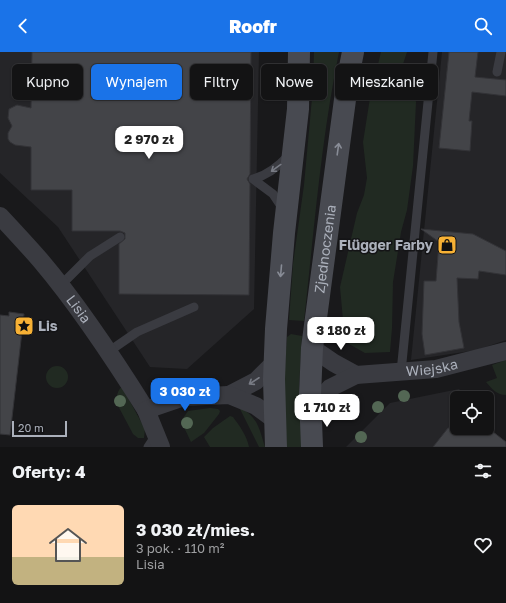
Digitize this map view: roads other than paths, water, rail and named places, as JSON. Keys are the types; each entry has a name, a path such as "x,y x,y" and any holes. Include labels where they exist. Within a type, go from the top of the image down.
{"main road":[{"path":"276,447 276,329 286,213 298,109 299,52"},
{"name":"Zjednoczenia","path":"312,447 310,410 312,348 347,85 353,52"}],"street":[{"name":"Lisia","path":"0,216 42,262 108,352 146,410 155,443"},
{"path":"312,348 334,363 356,375"},
{"name":"Wiejska","path":"310,410 330,388 356,375 436,369 506,351"},
{"path":"229,395 256,381 275,362"},
{"path":"146,410 184,397 229,395 256,406 275,420"}],"lane":[{"path":"401,372 433,52"},
{"path":"497,72 501,52"},
{"path":"286,213 273,194 254,179 263,176 280,166 293,150"},
{"path":"60,286 90,256 120,238"},
{"path":"108,352 137,332 194,307"}],"place":[{"name":"Flügger Farby","path":"447,245"},
{"name":"Lis","path":"24,326"}]}
